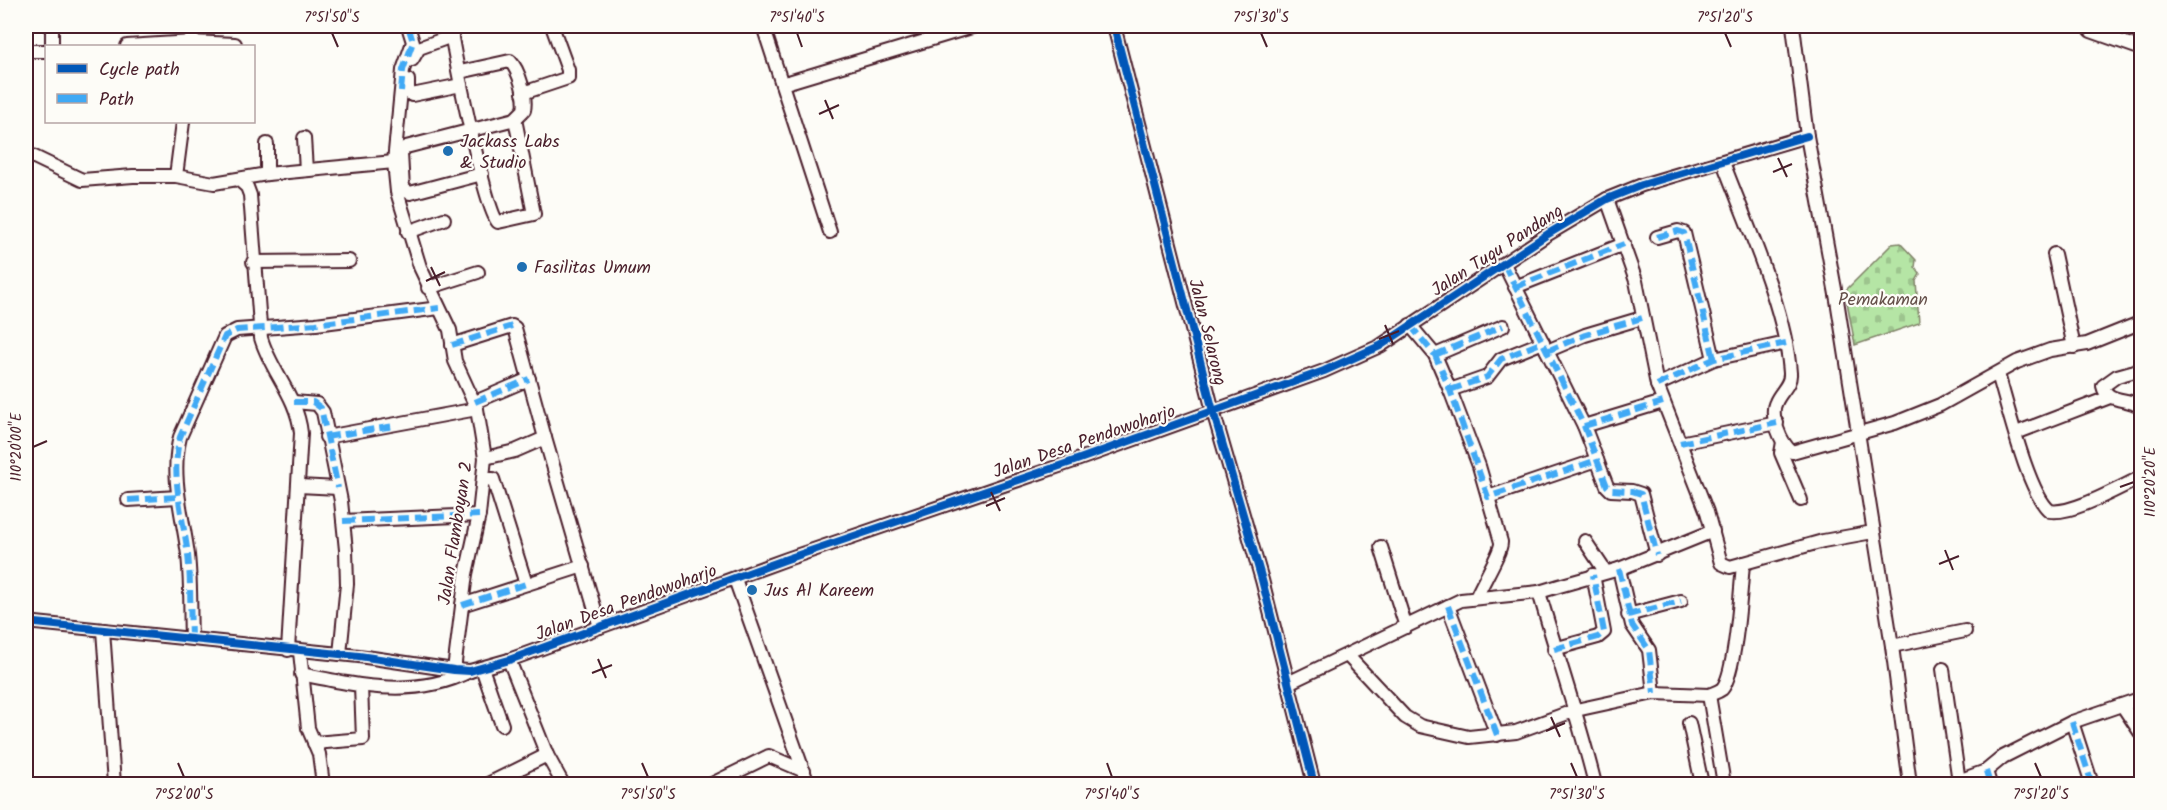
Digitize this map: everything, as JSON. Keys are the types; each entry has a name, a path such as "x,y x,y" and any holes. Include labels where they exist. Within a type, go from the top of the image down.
{"street":[{"path":"52,26 52,45"},
{"path":"191,44 192,26"},
{"name":"Jalan Flamboyan 2","path":"408,26 413,42 403,70 394,162 397,192 408,232 428,288 450,330 455,361 476,405 485,458 479,516 462,605 454,670"},
{"path":"523,93 568,78 568,70 552,26"},
{"path":"763,26 830,232"},
{"path":"782,84 975,26"},
{"name":"Jalan Selarong","path":"1114,26 1213,411 1262,580 1314,784"},
{"path":"1793,26 1807,136 1837,300 1892,646 1910,784"},
{"path":"2086,26 2091,31 2142,49"},
{"path":"482,174 410,193 403,189 401,153 404,148 472,129 515,119 526,106 515,66 510,61 460,78 414,95 409,94 407,89 415,52 451,31 460,78 472,129 482,174 492,216 498,222 532,215 533,203 515,119"},
{"path":"159,45 235,44"},
{"path":"26,51 45,51"},
{"path":"176,176 183,123"},
{"name":"Jalan Tugu Pandang","path":"1213,411 1355,359 1380,346 1607,199 1642,184 1807,136"},
{"path":"304,138 306,170"},
{"path":"267,144 267,174"},
{"path":"26,153 82,180 133,176 176,176 214,183 267,174 394,162"},
{"path":"1723,162 1764,272 1786,343 1791,376 1774,405 1783,442 1789,450 1796,452 1857,436 1940,405 2036,354 2074,346 2142,322"},
{"path":"239,180 247,187 250,195 259,328 267,356 294,402 301,433 294,651 301,674 308,728 321,763 320,783"},
{"path":"1607,199 1636,281 1657,385 1713,531 1721,563 1726,567 1822,541 1873,532"},
{"path":"408,232 444,219"},
{"path":"1657,237 1678,231 1684,233 1714,359"},
{"path":"1515,286 1624,244"},
{"path":"2054,254 2074,346"},
{"path":"253,262 349,261"},
{"path":"1504,264 1584,426 1603,478 1611,490 1641,494 1657,555"},
{"path":"428,288 478,272"},
{"path":"191,638 189,564 178,497 176,454 180,436 222,341 232,331 316,324 439,308"},
{"path":"1450,390 1487,377 1501,359 1642,318"},
{"path":"1410,325 1435,355 1450,390 1488,497 1502,547 1476,598"},
{"path":"1435,355 1503,326"},
{"path":"452,345 513,327 600,627"},
{"path":"1657,385 1714,359 1786,343"},
{"path":"2110,397 2104,390 2104,383 2142,369"},
{"path":"1998,374 2041,503 2050,511 2061,512 2142,477"},
{"path":"326,437 394,426 476,405 529,379"},
{"path":"2016,433 2110,397 2138,404 2142,409"},
{"path":"294,402 313,402 321,408 338,488 348,573 340,654"},
{"path":"1584,426 1663,402"},
{"name":"Jalan Desa Pendowoharjo","path":"26,622 340,654 454,670 476,669 509,660 1213,411"},
{"path":"1680,443 1777,423"},
{"path":"485,458 515,451 545,438"},
{"path":"1783,442 1781,453 1802,500"},
{"path":"1488,497 1597,460"},
{"path":"483,479 489,477 493,479 526,584"},
{"path":"298,486 338,488"},
{"path":"128,500 178,497"},
{"path":"343,521 479,516"},
{"path":"1288,683 1448,606 1476,598 1539,592 1619,569 1713,531"},
{"path":"1554,649 1598,637 1604,632 1599,573 1585,541"},
{"path":"1381,546 1406,627"},
{"path":"1348,656 1406,717 1420,726 1469,737 1516,732 1576,710 1654,693 1709,695 1717,692 1724,685 1734,649 1743,563"},
{"path":"462,605 583,566"},
{"path":"1619,569 1628,615 1649,651 1654,693"},
{"path":"735,579 808,784"},
{"path":"1539,592 1554,649 1576,710 1595,784"},
{"path":"1628,615 1681,601"},
{"path":"1448,606 1497,735"},
{"path":"104,630 114,784"},
{"path":"1892,646 1965,631"},
{"path":"509,660 547,755 563,784"},
{"path":"301,674 361,686 425,687 446,683 476,669 502,725"},
{"path":"1943,669 1955,783 1986,771 2003,757 2072,722 2142,698"},
{"path":"314,743 363,739 361,686"},
{"path":"1709,695 1724,784"},
{"path":"2122,705 2142,735"},
{"path":"2072,722 2092,784"},
{"path":"1689,723 1702,784"},
{"path":"488,784 547,755"},
{"path":"712,784 769,756 804,771"},
{"path":"1986,771 1990,784"}],"green space":[{"name":"Pemakaman","path":"1900,243 1916,260 1915,267 1920,274 1916,281 1919,323 1855,345 1845,291 1892,244"}],"marked path":[{"path":"401,91 403,70 413,42 408,26"},
{"path":"1657,237 1678,231 1684,233 1714,359"},
{"path":"1515,287 1624,244"},
{"path":"1504,264 1584,426 1607,486 1611,490 1641,494 1657,555"},
{"path":"191,638 189,565 178,496 177,452 180,437 225,336 237,330 316,324 439,308"},
{"path":"1547,351 1585,335 1642,318"},
{"path":"1410,325 1435,355 1450,390 1488,497 1597,460"},
{"path":"452,345 512,326"},
{"path":"1435,355 1503,326"},
{"path":"1450,390 1487,377 1501,359 1543,342"},
{"path":"1657,385 1714,359 1786,343"},
{"path":"475,402 529,379"},
{"path":"294,402 313,402 321,408 338,488"},
{"path":"1584,426 1663,402"},
{"path":"1680,443 1777,423"},
{"path":"326,437 394,426"},
{"path":"128,500 178,497"},
{"path":"343,521 479,515"},
{"path":"1619,569 1632,625 1649,650 1654,693"},
{"path":"1554,649 1598,637 1604,632 1593,575"},
{"path":"462,605 526,584"},
{"path":"1628,615 1681,601"},
{"path":"1448,606 1497,735"},
{"path":"2072,722 2092,784"},
{"path":"1986,771 1990,784"}],"cycle path":[{"path":"1114,26 1213,411 1262,580 1314,784"},
{"path":"26,622 359,656 470,671 509,660 787,559 1074,461 1324,371 1380,346 1548,234 1607,199 1642,185 1807,136"}],"place":[{"name":"Jackass Labs & Studio","path":"448,151"},
{"name":"Fasilitas Umum","path":"522,267"},
{"name":"Jus Al Kareem","path":"752,590"}]}
